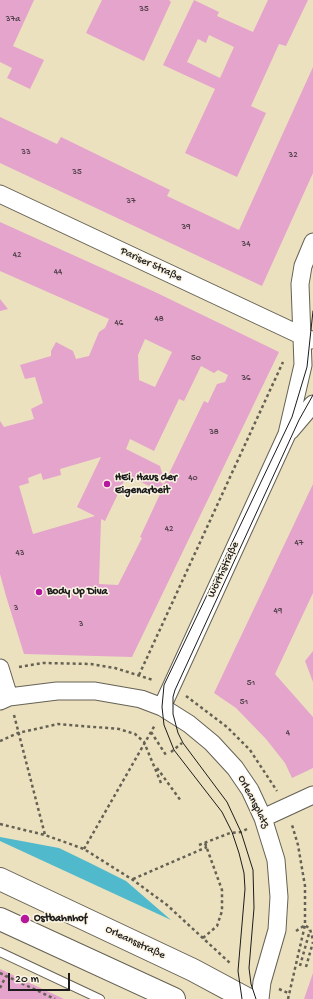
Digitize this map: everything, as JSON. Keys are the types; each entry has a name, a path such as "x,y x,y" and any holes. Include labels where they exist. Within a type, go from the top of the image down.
{"main road":[{"name":"Orleansstraße","path":"0,879 193,970 247,999"},
{"path":"0,919 174,999"}],"street":[{"name":"Pariser Straße","path":"0,194 308,338"},
{"name":"Wörthstraße","path":"159,714 170,687 288,434 302,373 308,338 300,301 300,284 303,266 313,242"},
{"name":"Wörthstraße","path":"288,434 313,404"},
{"path":"0,669 5,699"},
{"name":"Orleansplatz","path":"5,699 34,693 95,691 141,699 159,714 189,724 212,743 235,768 250,790 263,818 276,860 279,897 277,930 262,982 260,999"},
{"path":"263,818 313,795"}],"lane":[{"path":"0,952 100,999"}],"path":[{"path":"139,675 287,354 308,338"},
{"path":"0,669 43,663 91,664 115,668 139,675 170,687"},
{"path":"5,699 18,733 45,835"},
{"path":"207,711 227,727 250,750 268,776"},
{"path":"84,850 151,732 159,714"},
{"path":"0,741 18,733 58,724 119,729 135,734 144,742 156,766 161,783"},
{"path":"151,732 166,755"},
{"path":"171,752 186,738"},
{"path":"156,766 167,779 181,801"},
{"path":"199,846 230,833 241,832 252,827 253,823 263,818"},
{"path":"0,824 45,835 84,850 133,880 167,906 220,954"},
{"path":"288,999 305,925 305,886 294,833"},
{"path":"203,938 217,926 222,911 222,890 205,843"},
{"path":"133,880 207,847"},
{"path":"300,966 310,929 313,941 306,967"},
{"path":"0,973 56,999"},
{"path":"0,988 6,976"}],"water":[{"path":"0,837 59,848 90,863 126,881 171,920 0,841"}],"building":[{"path":"0,0 34,0 13,46 44,60 30,89 7,78 12,68 0,62"},
{"path":"102,0 169,0 171,2 144,61 86,33"},
{"path":"194,0 219,12 217,16 253,32 268,0 308,0 286,46 279,44 251,106 266,113 237,177 185,153 215,89 163,65","holes":["209,35 234,47 220,78 187,62 198,39 206,43"]},
{"path":"313,67 313,173 262,286 0,163 0,117 57,144 61,137 170,190 167,196 239,230"},
{"path":"0,222 155,292 279,352 132,657 24,654 0,574 0,421 4,427 34,419 31,409 43,403 35,377 25,379 20,365 51,356 51,351 56,342 73,351 76,359 89,356 99,332 105,328 109,319 0,271","holes":["145,339 172,352 155,387 139,380 138,355","201,366 214,373 218,370 228,375 225,382 217,384 208,403 204,401 164,484 160,482 163,476 160,466 126,449 130,439 154,451 179,399 184,401","101,457 77,507 95,516 33,534 19,486 29,483 28,478 41,473 43,480 61,475 60,469","127,475 161,492 140,537 142,538 118,585 99,584 101,519 105,521"]},
{"path":"0,299 8,309 0,311"},
{"path":"313,484 313,593 275,674 313,717 313,768 292,778 285,763 266,739 236,708 214,693"},
{"path":"313,651 313,682 305,661"},
{"path":"0,969 64,999 0,999"},
{"path":"313,973 313,999 304,999"}],"tram line":[{"path":"242,999 238,971 245,889 244,873 232,832 222,812 174,750 164,725 162,707 164,685 292,417 307,367 313,311"},
{"path":"256,999 251,984 249,968 254,908 253,870 241,832 227,802 183,743 178,733 173,714 173,697 299,420 313,395"}],"place":[{"name":"HEi, Haus der Eigenarbeit","path":"107,484"},
{"name":"Body Up Diva","path":"39,592"},
{"name":"Ostbahnhof","path":"25,919"}]}
